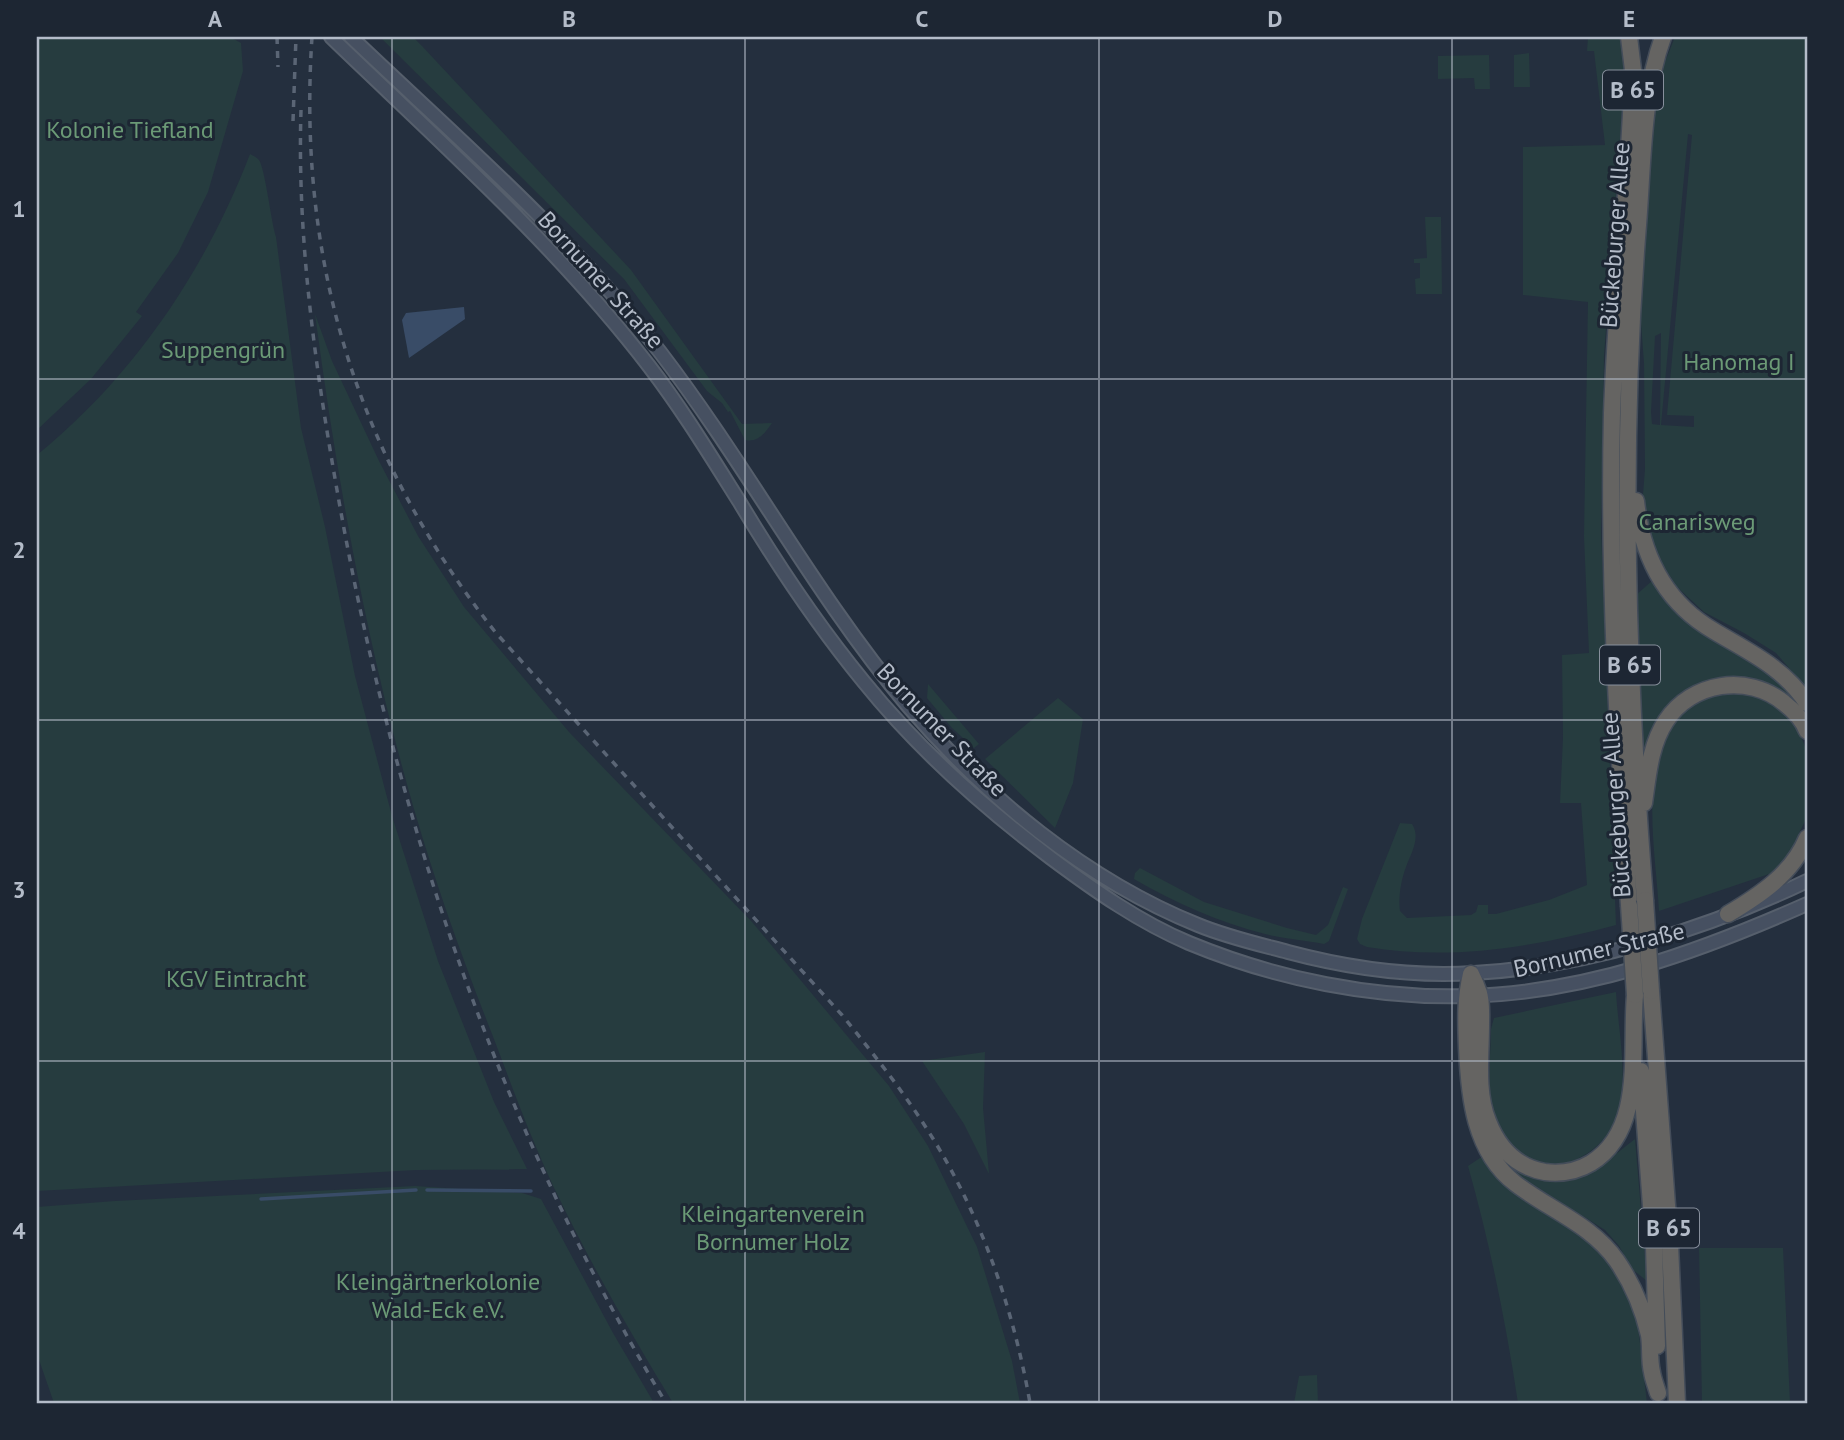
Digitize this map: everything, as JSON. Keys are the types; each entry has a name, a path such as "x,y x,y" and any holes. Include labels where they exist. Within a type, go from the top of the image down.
{"highway":[{"name":"Bückeburger Allee","path":"1629,37 1633,70 1612,413 1614,638 1629,905 1643,993 1671,1257 1677,1403"},
{"name":"Bückeburger Allee","path":"1658,1398 1643,993 1645,900 1629,637 1628,429 1631,326 1650,93 1657,52 1663,37"},
{"path":"1631,326 1640,375 1636,502 1639,525 1650,562 1671,594 1696,619 1768,662 1791,682 1807,702"},
{"path":"1645,900 1644,804 1648,769 1658,736 1676,709 1687,699 1715,686 1748,686 1779,698 1793,710 1807,729"},
{"path":"1728,914 1755,898 1782,875 1807,838"},
{"path":"1471,974 1482,1097 1492,1132 1498,1143 1517,1161 1537,1170 1560,1173 1571,1172 1596,1160 1621,1132 1632,1086 1632,1030 1643,993"},
{"path":"1473,996 1471,1104 1478,1129 1489,1152 1512,1182 1586,1229 1616,1259 1634,1291 1649,1337 1652,1373 1658,1398"}],"main road":[{"name":"Bornumer Straße","path":"331,37 503,204 584,289 648,364 707,448 830,636 895,719 974,797 1081,880 1156,927 1189,943 1305,980 1402,993 1473,996 1532,990 1642,966 1724,940 1807,904"},
{"name":"Bornumer Straße","path":"351,37 512,191 595,275 661,354 825,597 910,708 967,769 1044,835 1084,864 1141,898 1196,925 1230,937 1342,964 1415,973 1471,974 1578,960 1639,944 1728,914 1807,881"},
{"path":"726,480 741,470"}],"green space":[{"name":"Kolonie Tiefland","path":"37,37 230,37 241,43 243,71 208,192 178,253 136,312 142,316 91,379 37,430"},
{"path":"380,37 413,37 422,46 631,270 742,424 772,423 764,434 754,440 745,440 730,411 707,391 624,279"},
{"path":"1588,37 1621,37 1625,71 1604,356 1601,529 1616,925 1555,940 1492,950 1430,953 1367,947 1357,939 1362,919 1400,823 1412,824 1416,834 1401,883 1400,911 1407,918 1471,915 1476,912 1478,905 1488,905 1488,914 1496,914 1549,900 1587,885 1581,803 1560,803 1563,738 1562,655 1589,653 1584,536 1588,302 1523,295 1523,147 1605,145 1594,51 1587,51"},
{"name":"Hanomag I","path":"1675,37 1807,37 1807,689 1776,653 1704,612 1676,586 1657,555 1642,507 1645,469 1644,363 1639,296 1660,74","holes":["1688,134 1692,135 1667,415 1694,416 1694,427 1661,425","1661,334 1660,425 1652,424 1651,412 1655,336"]},
{"path":"1529,53 1530,87 1514,87 1514,55"},
{"path":"1489,55 1490,89 1475,89 1474,78 1438,79 1438,56"},
{"name":"KGV Eintracht","path":"250,154 259,160 263,173 276,237 301,428 325,527 355,676 392,816 438,961 494,1102 527,1169 416,1170 37,1191 37,455 105,391 163,319 211,239"},
{"path":"1425,217 1441,217 1442,294 1416,294 1415,279 1420,278 1420,263 1414,263 1414,259 1427,258"},
{"name":"Kleingartenverein Bornumer Holz","path":"315,314 332,361 379,461 418,536 464,607 569,732 752,922 889,1086 928,1146 977,1247 1012,1361 1020,1403 673,1403 600,1278 550,1180 481,1006 431,866 397,748 368,625 333,439"},
{"path":"1653,580 1665,600 1684,620 1703,633 1764,664 1801,703 1807,719 1793,702 1706,683 1643,762 1635,596"},
{"path":"928,684 979,744 974,748 952,728 927,698"},
{"path":"1719,693 1747,693 1762,697 1780,709 1798,730 1807,751 1805,821 1790,852 1775,872 1659,911 1652,813 1656,763 1663,740 1678,716 1694,704"},
{"path":"1058,698 1083,719 1073,783 1055,828 985,759"},
{"path":"1140,868 1204,902 1316,935 1328,925 1343,887 1348,889 1329,941 1324,944 1265,934 1198,911 1134,879"},
{"path":"1616,992 1623,1082 1619,1110 1612,1126 1602,1141 1574,1160 1557,1165 1541,1165 1524,1159 1507,1145 1491,1106 1489,1085 1491,1029 1494,1018"},
{"path":"985,1052 983,1108 989,1174 964,1124 922,1061"},
{"path":"1635,1139 1647,1281 1632,1269 1619,1246 1605,1230 1514,1173 1514,1167 1554,1178 1580,1177 1592,1172"},
{"path":"1483,1156 1582,1235 1612,1264 1633,1304 1647,1403 1518,1403 1497,1284 1468,1166"},
{"name":"Kleingärtnerkolonie Wald-Eck e.V.","path":"415,1186 522,1193 541,1199 654,1403 54,1403 37,1354 37,1207"},
{"path":"1699,1248 1783,1248 1790,1403 1702,1403"},
{"path":"1317,1375 1318,1403 1294,1403 1299,1376"}],"water":[{"path":"464,307 465,319 409,358 402,320 406,313"}],"waterway":[{"path":"261,1199 416,1190"},
{"path":"427,1190 531,1191"}],"railway":[{"path":"277,37 278,67"},
{"path":"293,121 296,37"},
{"path":"312,37 310,119 315,199 327,277 346,353 373,426 407,497 448,566 496,633 842,1015 915,1112 962,1191 991,1259 1014,1330 1030,1403"},
{"path":"301,110 300,158 305,254 329,443 360,610 388,729 421,846 459,962 502,1076 551,1188 606,1297 666,1403"}],"park label":[{"name":"Suppengrün","path":"223,350"},
{"name":"Canarisweg","path":"1697,522"}]}
